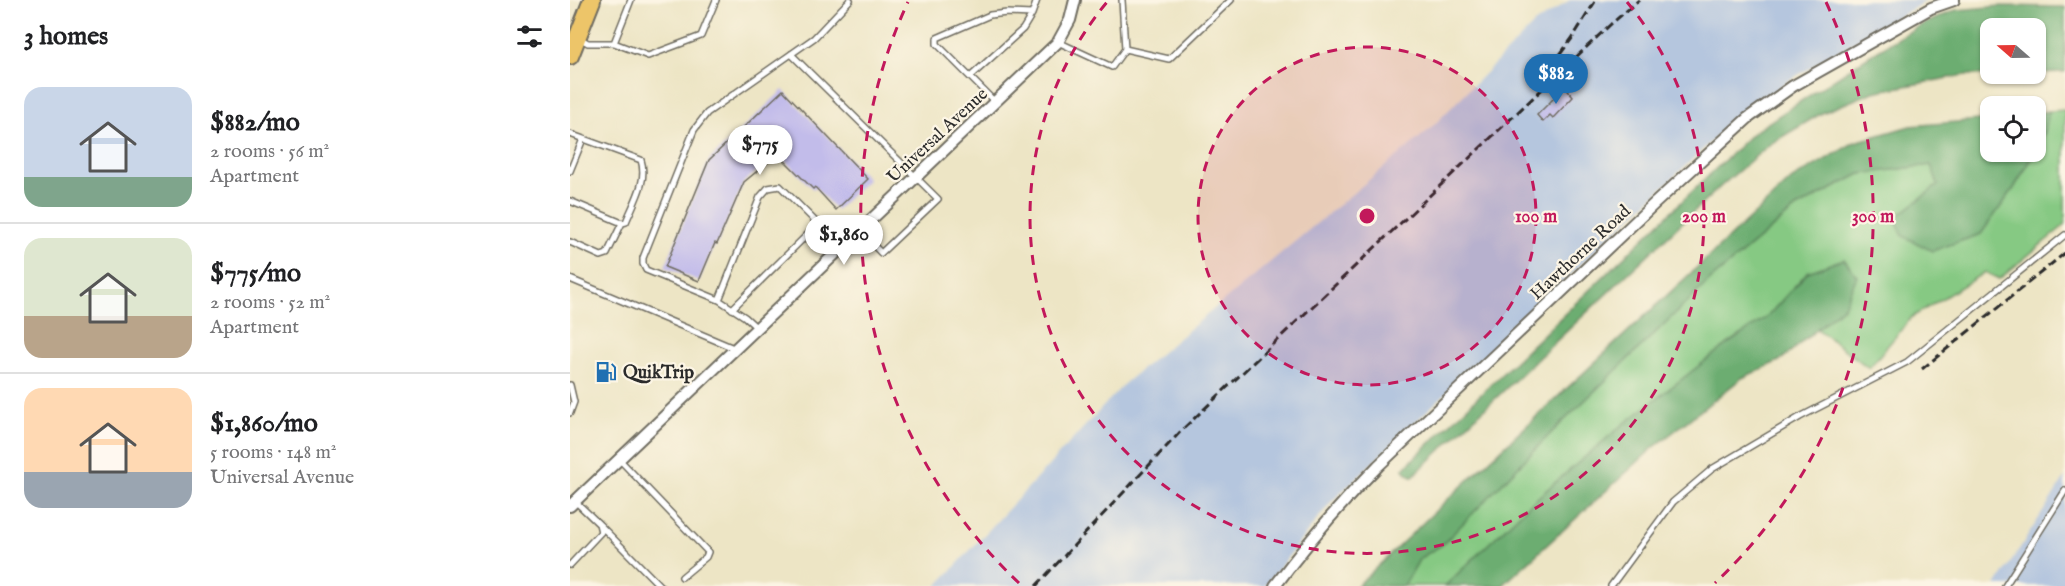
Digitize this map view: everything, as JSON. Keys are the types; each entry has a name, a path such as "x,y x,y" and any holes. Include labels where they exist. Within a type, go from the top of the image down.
{"main road":[{"path":"570,56 574,36 592,0"}],"street":[{"name":"Universal Avenue","path":"573,503 1058,42 1070,20 1075,0"},
{"name":"Hawthorne Road","path":"1275,586 1333,512 1378,466 1748,118 1793,86 1931,8 1954,0"}],"lane":[{"path":"614,43 631,0"},
{"path":"574,36 588,43 614,43 644,55 653,56 699,37 716,0"},
{"path":"757,328 719,300 646,270 643,258 694,130 706,113 814,38 850,0"},
{"path":"970,77 1023,28 1037,0"},
{"path":"1058,42 1113,67 1125,49 1122,0"},
{"path":"1125,49 1168,59 1231,0"},
{"path":"995,103 937,44 937,38 990,15 1032,14"},
{"path":"791,54 938,199 881,253 860,231"},
{"path":"570,134 641,160 643,167 642,184 626,222 622,223 605,255 601,256 570,242"},
{"path":"570,171 583,139"},
{"path":"719,300 760,196 768,188 780,186 842,248"},
{"path":"570,201 622,223"},
{"path":"732,309 818,224"},
{"path":"1611,586 1673,502 1712,469 1800,417 1907,362 2065,235"},
{"path":"570,279 736,349"},
{"path":"570,385 574,402 570,413"},
{"path":"619,459 708,552 682,577"},
{"path":"2005,586 2065,491"},
{"path":"573,503 599,524 660,586"},
{"path":"570,566 601,532 599,524"}],"shaded area":[{"path":"1570,0 1928,0 1791,79 1719,134 1331,502 1265,586 937,586 1125,383 1429,130 1534,24"},
{"path":"2065,477 2065,586 1996,586"}],"green space":[{"path":"2000,6 2065,7 2065,72 2046,73 2046,18 1980,18 1980,75 1965,75 1873,92 1822,113 1770,144 1720,187 1412,477 1403,469 1754,132 1875,52 1919,26 1956,10"},
{"path":"2065,110 2065,225 1999,279 1985,272 1912,317 1869,368 1817,329 1844,306 1808,271 1767,317 1722,348 1620,427 1529,505 1445,586 1404,586 1420,558 1442,544 1551,433 1710,280 1796,208 1860,174 1931,165 1938,185 1895,218 1932,251 1980,234 2030,162 2046,162 2046,127 2049,111"},
{"path":"2046,111 2049,111 2046,127"},
{"path":"1980,120 1980,162 2028,162 2014,188 1981,234 1932,251 1903,236 1895,218 1938,185 1931,165 1860,174 1796,208 1710,280 1551,433 1442,545 1420,558 1404,586 1357,586 1792,179 1855,142 1910,126"},
{"path":"1844,259 1857,276 1844,306 1781,360 1742,378 1653,448 1502,586 1445,586 1529,505 1620,427 1722,348 1767,317 1808,272"}],"building":[{"path":"1565,87 1573,97 1553,118 1550,115 1543,122 1537,115"},
{"path":"783,90 868,179 836,210 815,187 813,189 778,154 744,182 699,281 665,267 709,160"}],"railway":[{"path":"1536,87 1573,37 1596,0"},
{"path":"1036,586 1182,430 1639,0"},
{"path":"1922,369 2065,253"}],"place":[{"name":"QuikTrip","path":"606,372"}]}
